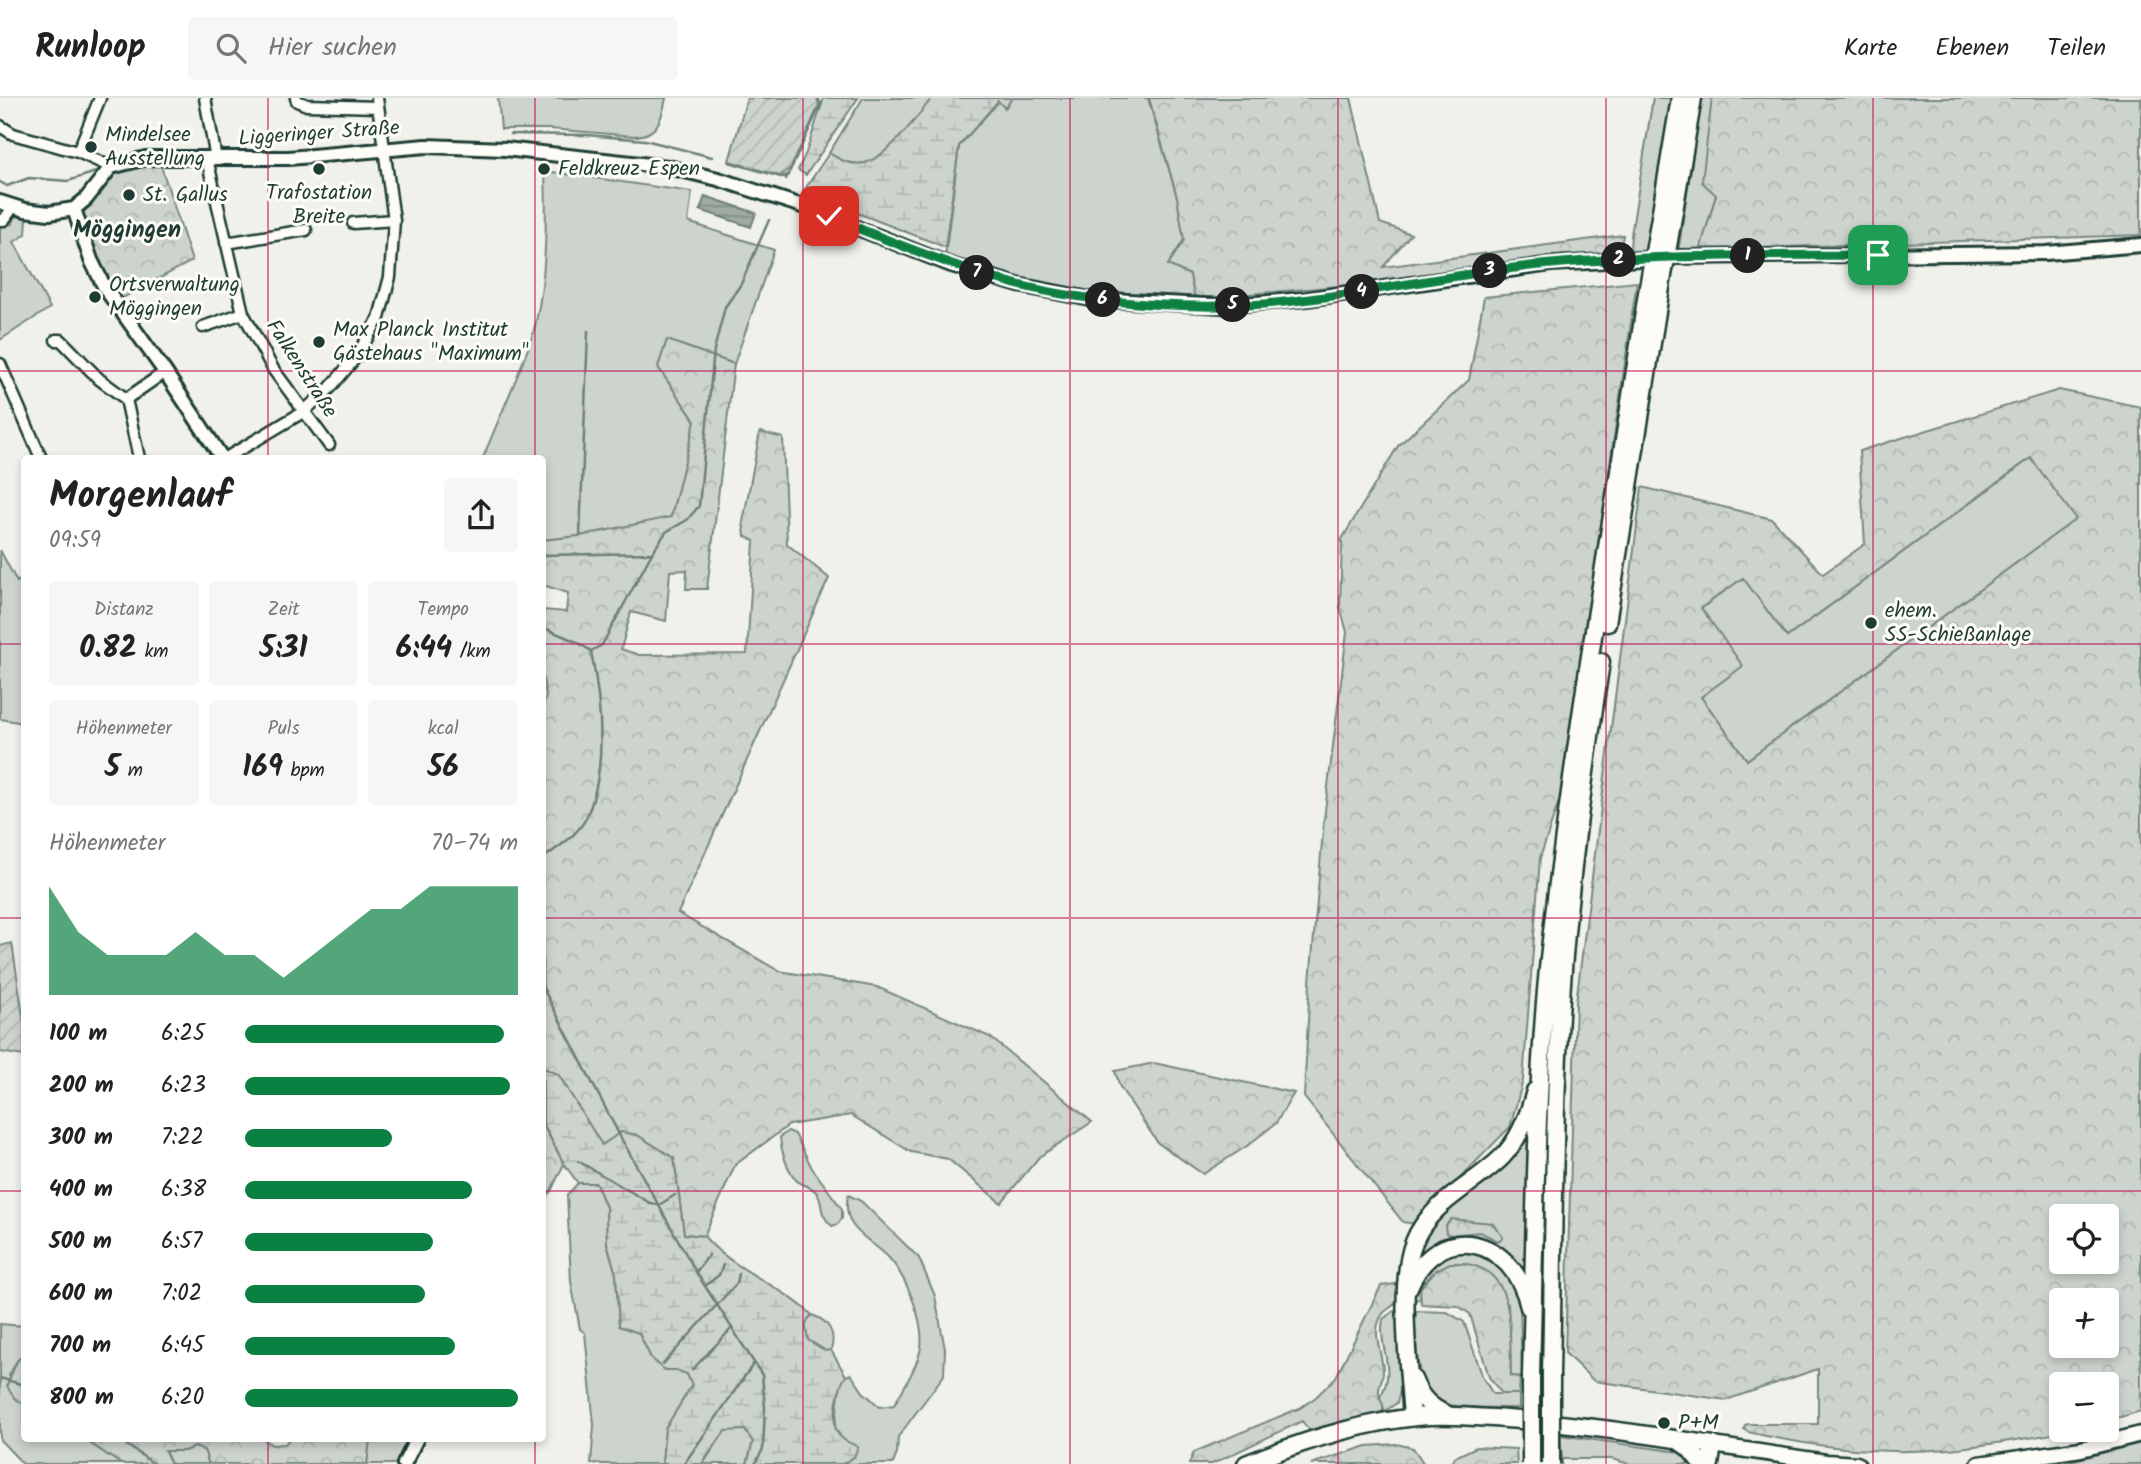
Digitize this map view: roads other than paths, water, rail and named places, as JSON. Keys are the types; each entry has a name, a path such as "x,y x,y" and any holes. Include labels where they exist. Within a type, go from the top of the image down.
{"main road":[{"path":"1665,229 1680,98"},
{"path":"1531,1464 1532,1323 1541,1072 1550,951 1575,756 1665,229 1693,98"},
{"path":"1551,1464 1558,1070 1564,955 1587,756 1654,293"},
{"path":"1412,1417 1407,1267 1418,1233 1440,1207 1502,1157 1517,1137 1531,1107 1541,1072"},
{"path":"1407,1292 1424,1261 1447,1246 1476,1244 1500,1255 1510,1265 1528,1300 1532,1323"},
{"path":"1410,1370 1422,1397 1431,1406 1448,1415"},
{"path":"1247,1464 1303,1442 1351,1429 1412,1417 1448,1415 1560,1423 1826,1462 1857,1464"},
{"path":"1979,1464 2081,1450 2141,1434"},
{"path":"1676,1439 1689,1448 1702,1464"},
{"path":"1710,1464 1713,1446"}],"street":[{"path":"78,152 100,98"},
{"name":"Falkenstraße","path":"205,98 226,243 243,313 273,369 329,445"},
{"path":"229,455 303,412 330,388 356,357 379,318 390,277 394,220 378,102 307,105 296,98"},
{"path":"0,126 13,134 78,152 111,167 86,200 74,209 49,213 0,202"},
{"name":"Liggeringer Straße","path":"111,167 146,158 289,158 426,146 537,152 668,167 718,179 799,205 951,264 1018,285 1090,299 1166,304 1222,306 1274,303 1551,264 1677,257 2046,254 2141,245"},
{"path":"0,220 4,220 13,207"},
{"path":"74,209 91,260 105,288 222,455"},
{"path":"354,223 394,220"},
{"path":"226,243 306,230"},
{"name":"Falkenstraße","path":"203,327 243,313"},
{"path":"56,340 61,340 99,379 126,399 138,455"},
{"path":"0,364 40,455"},
{"path":"126,399 165,372"},
{"path":"404,1464 414,1442"}],"waterway":[{"path":"786,179 821,104 818,98"},
{"path":"510,134 586,135 645,140 712,157"},
{"path":"729,162 781,177 789,175"},
{"path":"0,182 7,186 29,178 68,181 99,171"},
{"path":"546,555 652,553 666,532 687,520 699,506 714,350 725,307 741,284 769,220"},
{"path":"580,536 588,331"},
{"path":"546,629 591,651 602,645 652,553"},
{"path":"546,856 578,830 593,799 600,758 600,714 591,651"},
{"path":"546,994 621,1138 696,1272 762,1375 765,1408 763,1449 755,1464"},
{"path":"578,1161 650,1203 659,1205 675,1195"},
{"path":"696,1272 709,1255"},
{"path":"705,1286 719,1275 723,1265"},
{"path":"663,1364 737,1283 739,1274"},
{"path":"692,1370 732,1328"},
{"path":"684,1464 754,1363"},
{"path":"0,1378 21,1384"},
{"path":"123,1442 154,1464"}],"place":[{"name":"Mindelsee Ausstellung","path":"91,147"},
{"name":"Trafostation Breite","path":"319,169"},
{"name":"Feldkreuz Espen","path":"544,169"},
{"name":"St. Gallus","path":"129,195"},
{"name":"Ortsverwaltung Möggingen","path":"95,297"},
{"name":"Max Planck Institut Gästehaus \"Maximum\"","path":"319,342"},
{"name":"ehem. SS-Schießanlage","path":"1871,623"},
{"name":"P+M","path":"1664,1423"}],"district":[{"name":"Möggingen","path":"127,230"}]}
